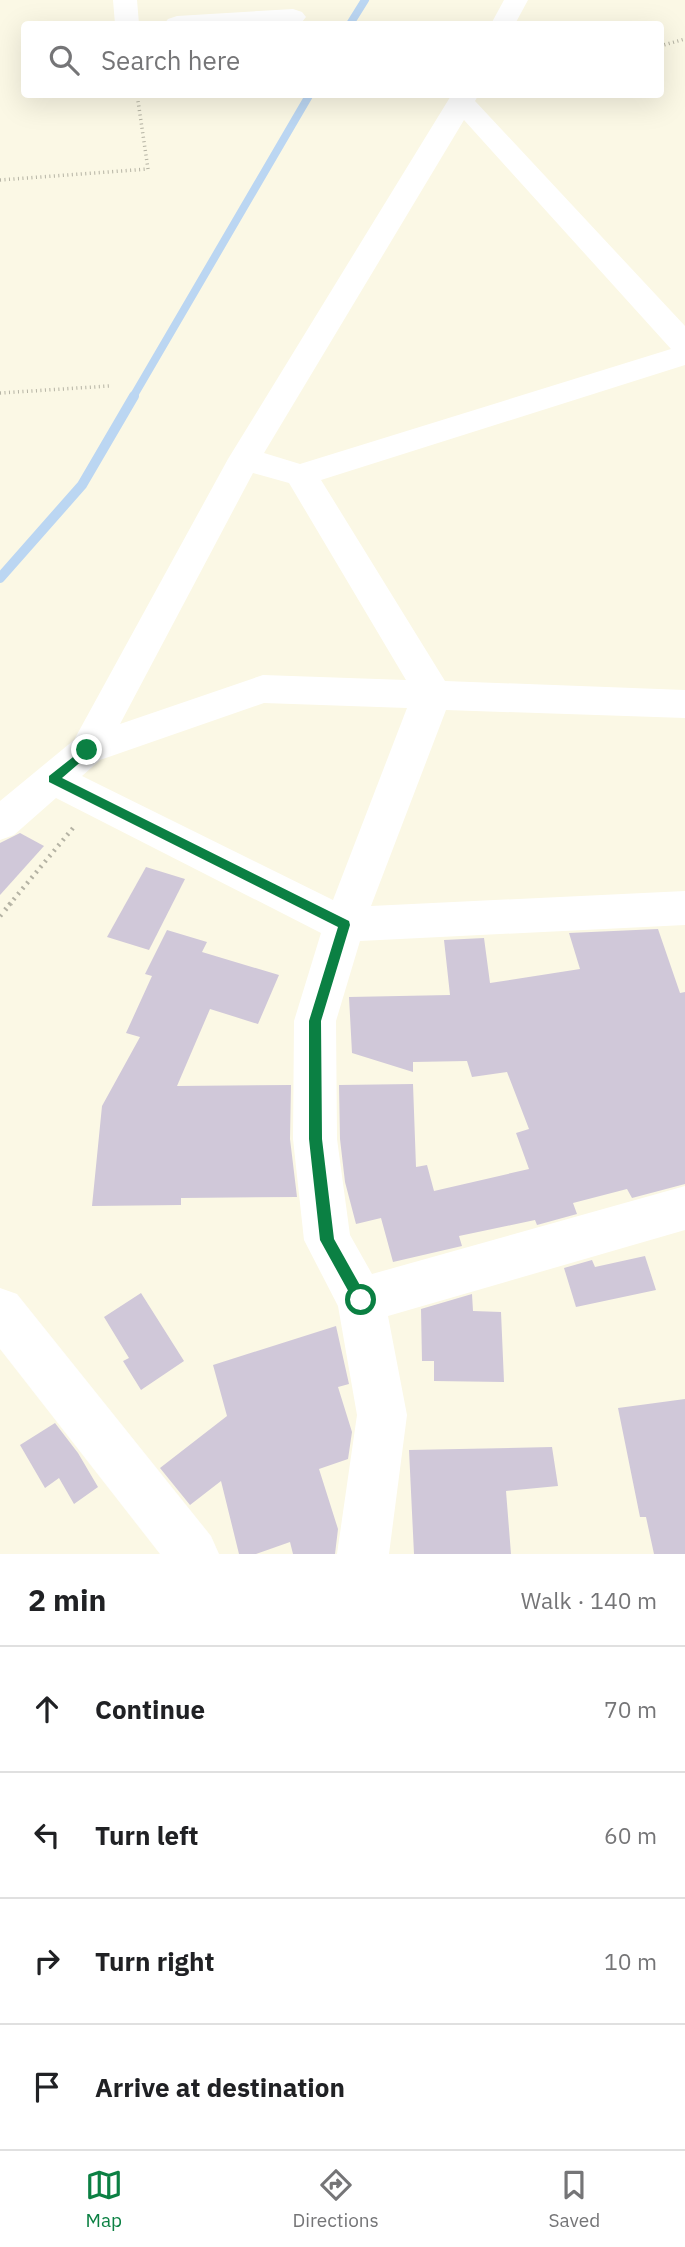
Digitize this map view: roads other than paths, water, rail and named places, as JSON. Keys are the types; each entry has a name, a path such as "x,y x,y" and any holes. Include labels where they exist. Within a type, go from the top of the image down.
{"street":[{"path":"125,0 127,21"},
{"path":"505,21 516,0"},
{"path":"227,21 293,17"},
{"path":"0,824 87,750 244,459 464,98 685,345"},
{"path":"244,459 301,475 685,355"},
{"path":"301,475 435,697"},
{"path":"87,750 263,689 685,704"},
{"path":"363,1554 382,1415 361,1300 327,1240 315,1139 315,1021 344,925 426,708 435,697"},
{"path":"53,779 344,925 685,908"},
{"path":"361,1300 685,1208"},
{"path":"0,1311 193,1554"}],"waterway":[{"path":"352,21 365,0"},
{"path":"133,397 308,98"},
{"path":"0,578 82,485 134,396"}]}
